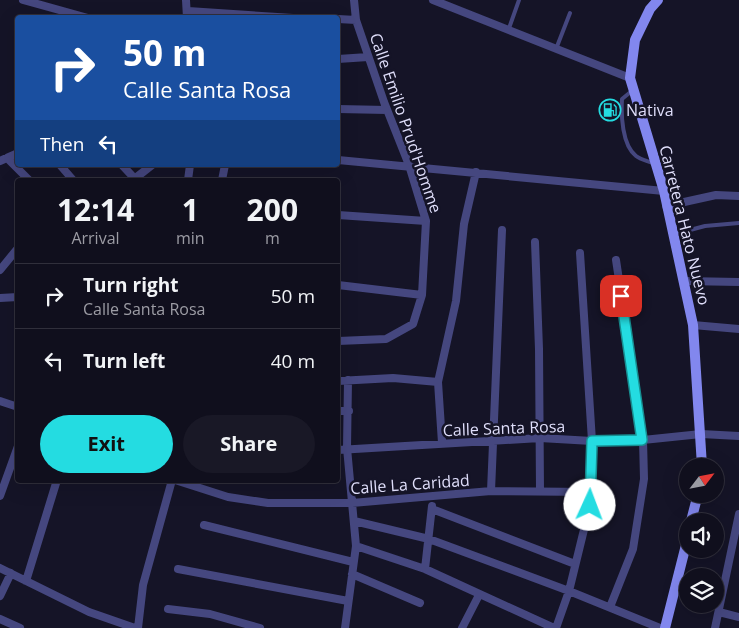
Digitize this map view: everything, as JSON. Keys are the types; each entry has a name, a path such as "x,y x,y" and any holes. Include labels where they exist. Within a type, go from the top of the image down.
{"main road":[{"name":"Carretera Hato Nuevo","path":"658,0 650,9 635,40 630,78 664,191 693,325 702,458"},
{"path":"665,628 683,558"}],"street":[{"path":"23,0 79,15"},
{"path":"186,0 188,14 217,15"},
{"name":"Calle Emilio Prud'Homme","path":"340,341 386,339 413,324 422,295 426,221 409,165 368,57 356,20 354,0"},
{"path":"433,0 630,78"},
{"path":"340,19 356,20"},
{"path":"340,59 368,57"},
{"path":"340,109 387,110"},
{"path":"15,154 3,159 27,178"},
{"path":"340,160 409,165 664,191"},
{"path":"62,167 71,178"},
{"path":"124,167 132,178"},
{"path":"136,178 150,167"},
{"path":"442,443 438,382 456,301 464,224 476,172"},
{"path":"666,206 716,195 739,196"},
{"path":"340,215 426,221"},
{"path":"491,491 502,230"},
{"path":"535,242 540,491"},
{"path":"1,267 15,251"},
{"path":"356,546 425,569 555,628 569,591 590,505 592,441 580,253"},
{"path":"610,607 633,549 644,479 642,440 616,260"},
{"path":"684,281 739,282"},
{"path":"340,285 422,295"},
{"path":"0,298 15,297"},
{"path":"693,325 739,329"},
{"path":"340,381 393,378 438,382"},
{"path":"345,628 356,546 347,448 348,380"},
{"path":"0,402 15,406"},
{"path":"340,411 349,411"},
{"name":"Calle Santa Rosa","path":"340,450 540,438 592,441 642,440 701,434 739,436"},
{"path":"0,496 15,454"},
{"path":"26,581 56,483"},
{"path":"0,568 89,612 137,628 143,585 172,483"},
{"name":"Calle La Caridad","path":"183,483 228,497 268,503 352,503 491,491 590,492"},
{"path":"425,569 434,496"},
{"path":"432,508 575,564"},
{"path":"724,588 739,514"},
{"path":"354,521 429,539 569,591 660,628"},
{"path":"204,525 353,562"},
{"path":"178,569 348,601"},
{"path":"0,596 11,573"},
{"path":"352,574 420,603"},
{"path":"462,628 480,595"},
{"path":"168,609 210,614 260,628"},
{"path":"715,628 719,613"},
{"path":"723,613 739,617"},
{"path":"0,619 20,628"}],"lane":[{"path":"453,8 456,0"},
{"path":"508,30 518,0"},
{"path":"556,49 570,12"},
{"path":"633,90 622,99 622,112 628,146 636,156 656,164"},
{"path":"673,234 705,226 739,222"}],"place":[{"name":"Nativa","path":"610,110"}],"route":[{"path":"590,505 592,441 642,440 621,296"}]}
